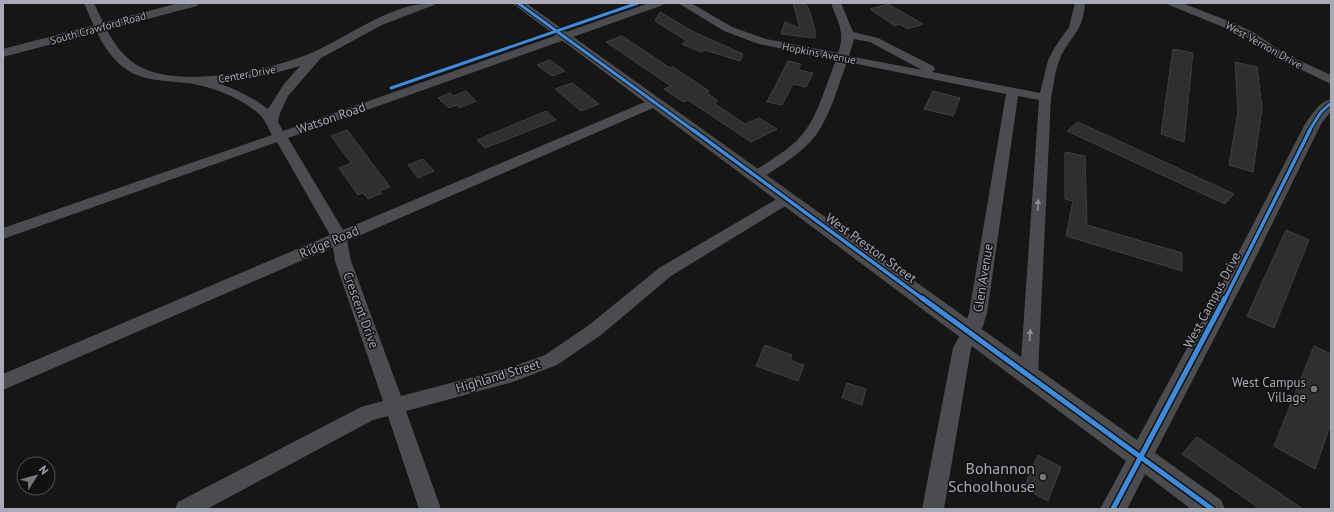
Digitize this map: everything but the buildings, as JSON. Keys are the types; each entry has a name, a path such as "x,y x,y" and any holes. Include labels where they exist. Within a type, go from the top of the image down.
{"street":[{"name":"Center Drive","path":"89,3 100,27 116,53 133,69 154,76 194,80 257,74 290,65 323,52 371,26 430,3"},
{"name":"South Crawford Road","path":"3,52 193,3"},
{"name":"West Preston Street","path":"518,3 656,102 1212,509"},
{"name":"Watson Road","path":"3,234 659,3"},
{"name":"Hopkins Avenue","path":"682,3 728,29 775,45 962,80 1045,98"},
{"path":"756,176 791,152 810,134 820,117 848,43 848,34 836,3"},
{"path":"1029,374 1045,98 1050,68 1056,53 1076,27 1080,3"},
{"name":"West Vernon Drive","path":"1173,3 1236,28 1281,56 1331,80"},
{"name":"Hopkins Avenue","path":"848,34 874,40 927,68 962,80"},
{"path":"272,121 273,111 280,99 298,75 323,52"},
{"name":"Crescent Drive","path":"194,80 227,90 246,99 265,112 272,121 334,226 339,238 343,261 430,509"},
{"name":"Glen Avenue","path":"933,509 962,348 978,313 1013,91"},
{"name":"Ridge Road","path":"3,382 656,102"},
{"name":"West Campus Drive","path":"1113,509 1249,252 1313,124 1321,112 1331,103"},
{"name":"Highland Street","path":"186,509 358,417 394,405 513,374 551,360 594,330 665,272 787,199"}],"cycle path":[{"path":"518,3 1212,509"},
{"path":"391,88 638,3"},
{"path":"1113,509 1190,366 1313,124 1321,112 1331,103"}],"place":[{"name":"West Campus Village","path":"1314,389"},
{"name":"Bohannon Schoolhouse","path":"1043,477"}]}
